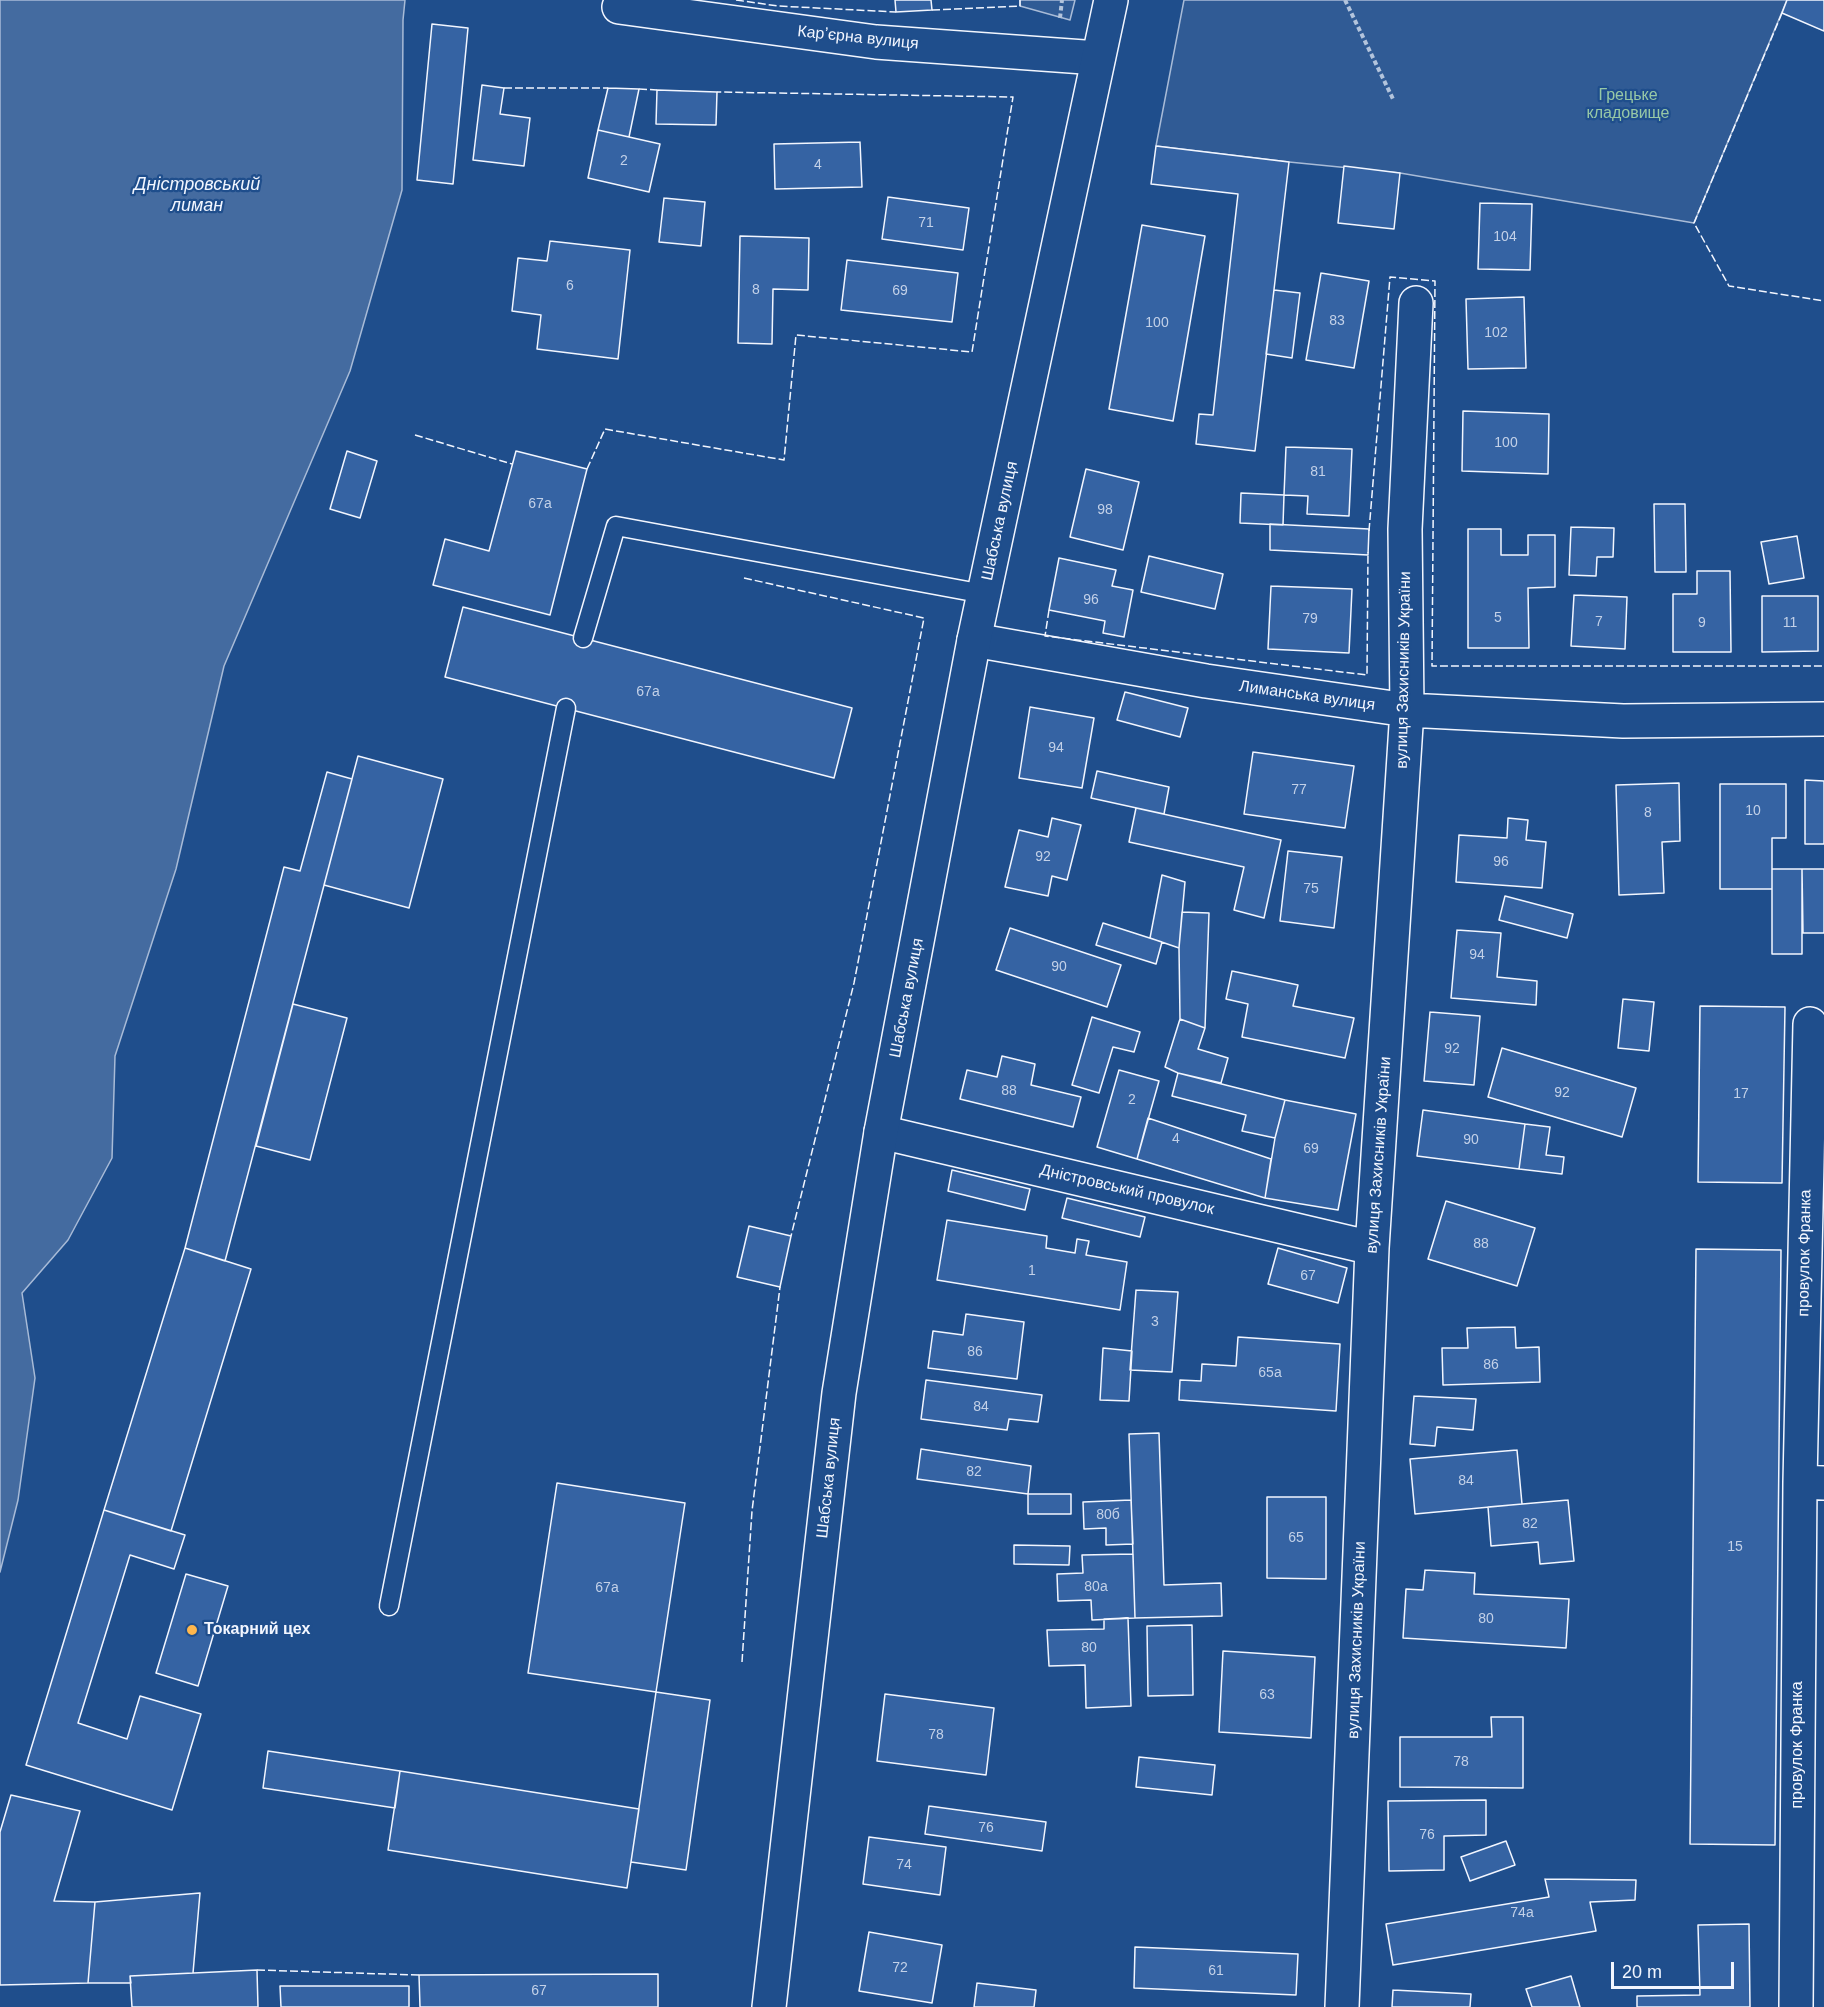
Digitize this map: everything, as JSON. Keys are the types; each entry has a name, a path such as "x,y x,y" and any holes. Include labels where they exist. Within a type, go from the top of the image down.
{"street":[{"name":"Шабська вулиця","path":"769,2007 839,1393 881,1132 974,640 1112,0"},
{"name":"Карʼєрна вулиця","path":"619,8 876,42 1098,58"},
{"name":"вулиця Захисників України","path":"1342,2007 1372,1248 1407,710 1405,529 1416,303"},
{"name":"Лиманська вулиця","path":"974,640 1206,681 1407,710 1623,721 1824,719"},
{"name":"провулок Франка","path":"1796,2007 1812,1483 1814,1295 1810,1024"},
{"name":"Дністровський провулок","path":"881,1132 1372,1248"}],"lane":[{"path":"583,638 616,526 984,594"},
{"path":"389,1606 566,708"}],"path":[{"path":"1345,0 1394,101"}],"green space":[{"path":"1020,0 1075,0 1070,20 1020,6"},
{"name":"Грецьке кладовище","path":"1184,0 1787,0 1694,223 1400,173 1156,146"}],"water":[{"name":"Дністровський лиман","path":"0,0 405,0 402,190 350,371 224,666 176,869 115,1056 112,1158 68,1240 22,1293 35,1378 18,1500 0,1572"}],"building":[{"path":"895,0 931,0 932,10 896,12"},
{"path":"1787,0 1824,0 1824,31 1782,13"},
{"path":"432,24 468,28 453,184 417,180"},
{"path":"482,85 504,88 500,114 530,118 524,166 473,160"},
{"path":"608,88 639,89 629,137 598,130"},
{"path":"657,90 717,92 716,125 656,124"},
{"path":"598,130 660,144 649,192 588,178"},
{"path":"860,142 862,187 775,189 774,144"},
{"path":"1156,146 1289,162 1255,451 1196,444 1199,414 1213,415 1238,194 1151,184"},
{"path":"1344,166 1400,173 1394,229 1338,223"},
{"path":"888,197 969,208 963,250 882,239"},
{"path":"664,198 705,202 701,246 659,242"},
{"path":"1480,203 1532,204 1530,270 1478,269"},
{"path":"1142,225 1205,236 1173,421 1109,409"},
{"path":"740,236 809,238 808,290 773,289 772,344 738,343"},
{"path":"550,241 630,250 618,359 537,349 541,315 512,311 518,258 547,261"},
{"path":"847,260 958,273 952,322 841,310"},
{"path":"1321,273 1369,281 1354,368 1306,360"},
{"path":"1274,290 1300,293 1292,358 1266,354"},
{"path":"1524,297 1526,368 1468,369 1466,299"},
{"path":"1463,411 1549,414 1548,474 1462,471"},
{"path":"1286,447 1352,449 1349,516 1307,514 1308,496 1284,495"},
{"path":"347,451 377,461 360,518 330,509"},
{"path":"516,451 587,469 550,615 433,585 445,539 489,551"},
{"path":"1086,469 1139,482 1123,550 1070,537"},
{"path":"1241,493 1284,495 1283,525 1240,523"},
{"path":"1654,504 1685,504 1686,572 1655,572"},
{"path":"1270,524 1369,529 1368,555 1270,550"},
{"path":"1571,527 1614,528 1613,557 1597,557 1596,576 1569,575"},
{"path":"1468,529 1501,529 1501,555 1528,555 1528,535 1555,535 1555,587 1528,588 1529,648 1468,648"},
{"path":"1797,536 1804,578 1769,584 1761,542"},
{"path":"1149,556 1223,574 1215,609 1141,592"},
{"path":"1059,558 1116,570 1112,586 1133,590 1124,637 1103,633 1105,621 1049,610"},
{"path":"1697,571 1730,571 1731,652 1673,652 1673,594 1697,594"},
{"path":"1271,586 1352,589 1349,653 1268,649"},
{"path":"1574,595 1627,597 1625,649 1571,646"},
{"path":"1762,596 1818,596 1818,651 1762,652"},
{"path":"463,607 852,708 834,778 445,677"},
{"path":"1125,692 1188,708 1180,737 1117,720"},
{"path":"1030,707 1094,718 1082,788 1019,778"},
{"path":"1253,752 1354,766 1345,828 1244,814"},
{"path":"358,756 443,779 409,908 324,885"},
{"path":"1097,771 1169,787 1164,814 1091,798"},
{"path":"327,772 352,779 225,1261 185,1248 284,867 300,871"},
{"path":"1805,780 1824,781 1824,844 1805,844"},
{"path":"1679,783 1680,841 1662,842 1664,893 1619,895 1616,785"},
{"path":"1720,784 1786,784 1786,838 1772,838 1772,889 1720,889"},
{"path":"1136,808 1281,840 1264,918 1234,910 1244,867 1129,842"},
{"path":"1052,818 1081,825 1067,880 1052,876 1048,896 1005,887 1019,830 1048,837"},
{"path":"1508,818 1528,820 1526,840 1546,842 1542,888 1456,882 1459,835 1507,838"},
{"path":"1288,851 1342,857 1334,928 1280,921"},
{"path":"1772,869 1802,869 1802,954 1772,954"},
{"path":"1802,869 1824,869 1824,933 1803,933"},
{"path":"1162,875 1185,882 1179,948 1150,938"},
{"path":"1505,896 1573,914 1567,938 1499,920"},
{"path":"1182,912 1209,913 1205,1028 1180,1019 1179,948"},
{"path":"1103,923 1162,942 1156,964 1096,945"},
{"path":"1010,928 1121,965 1107,1007 996,970"},
{"path":"1457,930 1501,933 1497,977 1537,981 1536,1005 1451,998"},
{"path":"1232,971 1298,985 1293,1006 1354,1018 1345,1058 1242,1037 1248,1004 1226,999"},
{"path":"1623,999 1654,1002 1649,1051 1618,1048"},
{"path":"293,1004 347,1018 310,1160 256,1146"},
{"path":"1700,1006 1785,1007 1782,1183 1698,1182"},
{"path":"1430,1012 1480,1016 1474,1085 1424,1081"},
{"path":"1092,1017 1140,1032 1134,1052 1113,1047 1099,1093 1072,1085"},
{"path":"1180,1019 1205,1028 1198,1049 1228,1058 1221,1083 1178,1073 1165,1067"},
{"path":"1502,1048 1636,1088 1622,1137 1488,1097"},
{"path":"1002,1056 1035,1064 1031,1085 1081,1097 1073,1127 960,1099 967,1070 997,1077"},
{"path":"1119,1070 1159,1081 1137,1159 1097,1147"},
{"path":"1178,1073 1285,1100 1275,1138 1242,1131 1246,1115 1172,1096"},
{"path":"1285,1100 1356,1114 1338,1210 1265,1198 1275,1138"},
{"path":"1423,1110 1525,1124 1519,1169 1417,1156"},
{"path":"1148,1118 1271,1159 1265,1198 1137,1159"},
{"path":"1525,1124 1550,1127 1546,1155 1564,1157 1562,1174 1519,1169"},
{"path":"952,1170 1030,1189 1025,1210 948,1191"},
{"path":"1067,1198 1145,1217 1140,1237 1062,1218"},
{"path":"1446,1201 1535,1228 1517,1286 1428,1259"},
{"path":"947,1220 1047,1236 1046,1248 1075,1253 1077,1239 1089,1241 1086,1255 1127,1262 1120,1310 937,1280"},
{"path":"749,1226 791,1236 780,1287 737,1277"},
{"path":"185,1248 251,1269 171,1531 104,1510"},
{"path":"1278,1248 1347,1268 1338,1303 1268,1284"},
{"path":"1696,1249 1781,1250 1775,1845 1690,1844"},
{"path":"1136,1290 1178,1292 1172,1372 1130,1370"},
{"path":"966,1314 1024,1322 1017,1379 928,1368 933,1331 963,1335"},
{"path":"1515,1327 1516,1348 1539,1347 1540,1382 1443,1385 1442,1348 1468,1348 1467,1328"},
{"path":"1238,1337 1340,1344 1336,1411 1179,1400 1180,1380 1201,1381 1202,1364 1236,1366"},
{"path":"1103,1348 1132,1351 1129,1401 1100,1400"},
{"path":"926,1380 1042,1395 1038,1422 1009,1419 1007,1430 921,1419"},
{"path":"1414,1396 1476,1399 1473,1430 1437,1427 1435,1446 1410,1444"},
{"path":"1159,1433 1164,1585 1221,1583 1222,1616 1135,1618 1129,1434"},
{"path":"921,1449 1031,1466 1028,1494 917,1479"},
{"path":"1517,1450 1522,1504 1415,1514 1410,1459"},
{"path":"557,1483 685,1503 656,1692 528,1673"},
{"path":"1028,1494 1071,1494 1071,1514 1028,1514"},
{"path":"1267,1497 1326,1497 1326,1579 1267,1578"},
{"path":"1131,1500 1133,1544 1106,1545 1106,1528 1084,1529 1083,1502"},
{"path":"1568,1500 1574,1561 1540,1564 1538,1542 1491,1546 1488,1507"},
{"path":"104,1510 185,1535 174,1569 130,1555 78,1723 127,1739 140,1696 201,1714 172,1810 26,1765"},
{"path":"1014,1545 1070,1546 1069,1565 1014,1564"},
{"path":"1133,1554 1135,1618 1092,1620 1091,1600 1058,1601 1057,1574 1083,1573 1082,1555"},
{"path":"1425,1570 1475,1573 1474,1594 1569,1599 1566,1648 1403,1638 1406,1589 1423,1590"},
{"name":"Токарний цех","path":"186,1574 228,1586 198,1686 156,1673"},
{"path":"1128,1618 1131,1706 1086,1708 1085,1665 1049,1666 1047,1630 1104,1629 1104,1619"},
{"path":"1192,1625 1193,1695 1148,1696 1147,1626"},
{"path":"1223,1651 1315,1657 1311,1738 1219,1732"},
{"path":"656,1692 710,1700 686,1870 631,1862"},
{"path":"885,1694 994,1708 986,1775 877,1761"},
{"path":"1491,1717 1523,1717 1523,1788 1400,1787 1400,1737 1492,1737"},
{"path":"268,1751 400,1771 395,1808 263,1788"},
{"path":"1139,1757 1215,1765 1212,1795 1136,1787"},
{"path":"400,1771 639,1809 627,1888 388,1850"},
{"path":"11,1795 80,1811 54,1901 95,1902 88,1983 0,1985 0,1832"},
{"path":"1486,1800 1486,1835 1444,1836 1444,1870 1389,1871 1388,1801"},
{"path":"929,1806 1046,1822 1042,1851 925,1834"},
{"path":"869,1837 946,1847 940,1895 863,1884"},
{"path":"1506,1841 1515,1865 1470,1881 1461,1857"},
{"path":"1545,1879 1636,1880 1635,1900 1590,1902 1596,1931 1393,1965 1386,1924 1549,1897"},
{"path":"200,1893 193,1973 130,1976 131,1983 88,1983 95,1902"},
{"path":"1749,1924 1750,2007 1637,2007 1637,1996 1700,1995 1698,1925"},
{"path":"869,1932 942,1945 932,2003 859,1991"},
{"path":"1135,1947 1298,1954 1296,1995 1134,1988"},
{"path":"257,1970 258,2007 132,2007 130,1976"},
{"path":"658,1974 658,2007 420,2007 419,1975"},
{"path":"1571,1976 1580,2007 1532,2007 1526,1989"},
{"path":"977,1983 1036,1990 1034,2007 974,2007"},
{"path":"280,1986 409,1986 409,2007 281,2007"},
{"path":"1393,1990 1471,1994 1470,2007 1392,2007"}],"fence":[{"path":"736,0 778,6 896,12"},
{"path":"932,10 1020,6 1020,0"},
{"path":"1782,13 1694,223 1729,286 1824,301"},
{"path":"504,88 608,88"},
{"path":"639,89 657,90"},
{"path":"587,469 605,429 784,460 796,335 972,352 1013,97 717,92"},
{"path":"1369,531 1390,277 1435,281 1432,666 1824,666"},
{"path":"415,435 512,464"},
{"path":"1049,610 1045,636 1367,675 1368,552"},
{"path":"744,578 924,618 854,983 791,1236"},
{"path":"742,1662 752,1511 780,1287"},
{"path":"257,1970 419,1975"}],"place":[{"name":"Токарний цех","path":"192,1630"}]}
